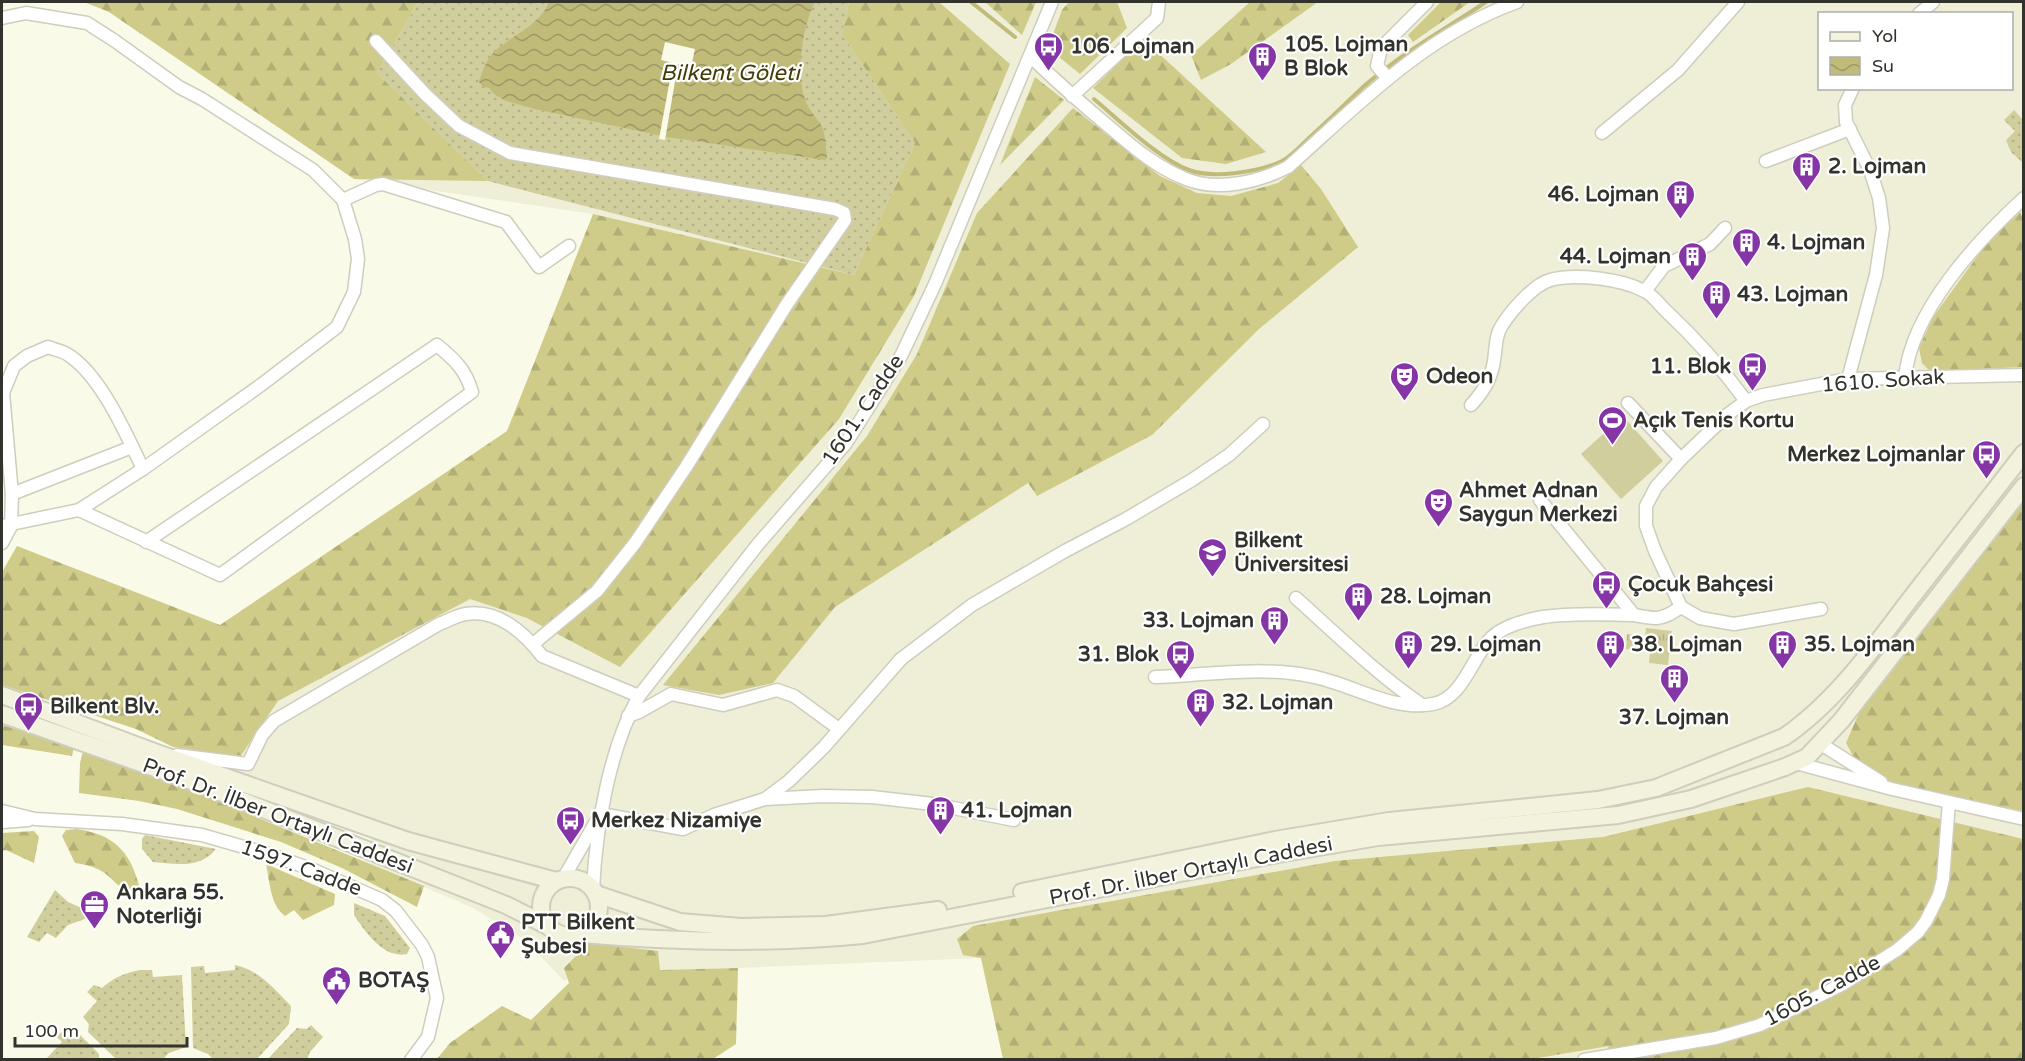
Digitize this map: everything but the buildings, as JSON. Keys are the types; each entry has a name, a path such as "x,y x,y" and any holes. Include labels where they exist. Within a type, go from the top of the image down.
{"street":[{"name":"1601. Cadde","path":"595,891 594,851 608,782 628,716 639,696 759,543 846,442 901,356 935,285 1052,2"},
{"path":"1072,96 1158,18 1159,2"},
{"path":"1383,72 1382,48 1427,2"},
{"path":"1030,56 1072,96 1152,161 1187,180 1219,185 1268,177 1288,167 1383,72 1454,30 1498,8 1517,2"},
{"path":"1602,133 1678,70 1738,2"},
{"path":"1922,12 1934,2"},
{"path":"2,18 26,13 87,23 179,87 202,99 313,170 343,200 355,239 358,259 354,292 337,327 261,385 143,469 79,510 6,526"},
{"path":"376,41 425,94 459,126 510,153 835,209 844,213 845,220 787,304 686,467 635,543 597,591 533,644"},
{"path":"1848,379 1876,275 1883,228 1879,198 1870,170 1846,122 1845,105 1852,90"},
{"path":"1766,161 1850,129"},
{"path":"343,200 383,184 506,222 539,267 569,246"},
{"path":"1905,378 1914,339 1932,306 1964,260 1995,224 2024,198"},
{"path":"1645,291 1664,266 1710,244 1725,228"},
{"path":"1471,405 1486,388 1491,378 1497,334 1501,326 1527,295 1539,286 1550,280 1577,278 1610,279 1645,291 1675,318 1724,371 1746,401"},
{"path":"79,510 146,542 220,575 472,392 468,377 437,345 146,542"},
{"path":"2,543 12,494 3,393 14,366 27,356 48,347 69,355 90,376 117,417 143,469"},
{"name":"1610. Sokak","path":"1681,607 1646,526 1646,506 1656,487 1681,459 1727,415 1746,401 1763,394 1848,379 2024,375"},
{"path":"1628,404 1681,459"},
{"path":"765,799 789,781 824,747 901,659 972,605 1192,480 1229,455 1263,424"},
{"path":"12,494 132,447"},
{"name":"Prof. Dr. İlber Ortaylı Caddesi","path":"2,695 157,753 433,848 560,880 579,879 595,891 680,922 741,927 826,926 939,909 1275,840 1389,821 1598,800 1656,788 1784,737 1799,727 1830,698 1885,633 2024,453"},
{"name":"Prof. Dr. İlber Ortaylı Caddesi","path":"2,714 175,774 506,905 564,935 581,934 645,939 814,940 863,935 1278,854 1378,837 1618,815 1691,800 1796,763 1807,757 1821,744 1841,721 2024,486"},
{"path":"1540,500 1634,615"},
{"path":"1296,598 1366,662 1422,705"},
{"path":"1155,677 1290,673 1312,676 1404,705 1422,705 1437,703 1448,697 1460,685 1492,637 1510,626 1553,616 1634,615 1657,618 1670,615 1681,607 1700,618 1734,624 1821,609"},
{"path":"157,753 248,764 262,735 274,720 440,624 464,614 487,613 507,623 533,644 542,656 639,696"},
{"path":"628,716 670,694 723,705 777,690 794,696 839,729"},
{"path":"1799,727 1809,732 1821,744 1892,789"},
{"path":"1784,737 1783,748 1787,757 1796,763 1892,789 2024,819"},
{"path":"601,814 683,829 714,815 765,799 823,796 872,797 933,804 1014,820"},
{"name":"1605. Cadde","path":"1584,1059 1716,1038 1760,1024 1843,984 1897,950 1918,932 1939,895 1943,879 1949,802"},
{"name":"1597. Cadde","path":"2,810 35,819"},
{"name":"1601. Cadde","path":"560,880 601,814"},
{"name":"1597. Cadde","path":"2,822 35,819 122,824 202,835 275,856 382,900 396,911 422,945 428,957 438,998 428,1037 411,1059"},
{"path":"362,849 369,827"},
{"path":"426,874 433,848"},
{"path":"550,927 544,920 542,903 544,894 560,880"},
{"path":"581,934 594,924 597,917 599,909 595,891"}],"shaded area":[{"name":"Bilkent Üniversitesi","path":"112,2 2023,2 2023,1059 1003,1059 981,958 581,972 564,981 525,940 473,908 364,861 376,822 230,770 278,701 527,453 593,214 354,179 109,12"}],"green space":[{"path":"84,2 418,2 377,73 488,181 354,179 109,12"},
{"path":"418,2 849,2 842,34 915,143 854,275 488,181 377,73"},
{"path":"849,2 939,2 1010,64 914,296 839,419 620,667 527,618 470,599 278,701 240,757 173,747 136,729 2,685 2,572 17,546 220,625 507,431 593,214 854,275 915,143 842,34"},
{"path":"985,2 1036,2 1022,35"},
{"path":"1069,2 1117,2 1127,28 1080,74 1048,48 1062,10"},
{"path":"1250,2 1316,2 1231,64 1201,80 1191,55"},
{"path":"1441,2 1470,2 1413,42 1408,35"},
{"path":"1143,39 1266,152 1226,164 1182,158 1093,88"},
{"path":"1035,77 1064,100 1000,165"},
{"path":"1073,108 1160,176 1197,193 1231,196 1278,183 1301,165 1321,189 1358,247 1259,329 1152,435 1037,496 1028,483 835,607 773,683 719,695 663,685 867,436 917,354 977,213"},
{"path":"2014,110 2023,120 2023,163 2011,152 2006,140 2015,131 2004,120"},
{"path":"2020,212 2024,221 2023,367 1930,371 1922,363 1919,348 1933,317 1987,243"},
{"path":"1623,416 1663,461 1621,499 1581,454"},
{"path":"2023,502 2023,811 1894,786 1857,763 1846,743 1859,713"},
{"path":"1646,628 1672,631 1668,665 1649,663 1650,652 1626,649 1627,634 1645,636"},
{"path":"2,725 74,746 72,756 2,745"},
{"path":"83,751 168,781 424,886 417,907 342,868 281,842 177,809 79,793 80,763"},
{"path":"1808,787 2023,839 2023,1059 1601,1059 1609,1046 1526,1060 1003,1059 981,958 963,955 957,939 973,926 1335,861 1603,837"},
{"path":"77,829 101,835 118,846 130,862 139,885 127,891 100,870 75,863 62,836 66,830"},
{"path":"34,831 39,837 34,863 6,850 2,851 2,833"},
{"path":"145,835 216,849 203,860 187,864 153,862 142,849 142,839"},
{"path":"266,864 335,894 334,905 303,920 294,910 285,916 273,899"},
{"path":"55,890 68,902 84,909 85,919 68,925 56,938 47,933 39,942 27,937"},
{"path":"354,903 385,916 410,948 407,954 391,953 376,943 354,915"},
{"path":"589,943 658,951 660,970 738,968 736,1044 713,1059 436,1060 450,1043 502,1006 531,1020 569,983 564,968"},
{"path":"235,965 259,976 291,1006 289,1024 257,1059 213,1059 208,1054 193,1048 191,967 204,966 205,973 235,970"},
{"path":"140,970 152,970 153,977 182,975 186,1047 169,1053 163,1059 116,1059 88,1032 89,1024 83,1017 97,1001 87,992 94,985 102,988 119,976"},
{"path":"311,1025 323,1037 307,1059 268,1059 297,1028 307,1029"},
{"path":"64,1029 74,1039 79,1034 99,1054 99,1059 46,1059 62,1042 57,1037"}],"water":[{"name":"Bilkent Göleti","path":"549,2 815,2 810,12 804,38 801,78 806,102 823,129 827,158 825,160 667,137 535,109 506,101 489,88 483,87 479,82 491,55 539,18"}],"pier":[{"path":"665,42 695,49 691,67 678,64 665,140 659,139 673,63 661,60"}],"waterway":[{"path":"971,2 1015,37"},
{"path":"1094,99 1152,148 1177,165 1199,173 1210,174 1249,171 1273,165 1290,156 1377,75 1486,2"}],"place":[{"name":"106. Lojman","path":"1049,72"},
{"name":"105. Lojman B Blok","path":"1263,82"},
{"name":"2. Lojman","path":"1807,192"},
{"name":"46. Lojman","path":"1680,220"},
{"name":"4. Lojman","path":"1746,268"},
{"name":"44. Lojman","path":"1692,282"},
{"name":"43. Lojman","path":"1716,320"},
{"name":"11. Blok","path":"1752,392"},
{"name":"Odeon","path":"1405,402"},
{"name":"Açık Tenis Kortu","path":"1612,446"},
{"name":"Merkez Lojmanlar","path":"1986,480"},
{"name":"Ahmet Adnan Saygun Merkezi","path":"1438,528"},
{"name":"Bilkent Üniversitesi","path":"1213,578"},
{"name":"Çocuk Bahçesi","path":"1607,610"},
{"name":"28. Lojman","path":"1359,622"},
{"name":"33. Lojman","path":"1275,646"},
{"name":"29. Lojman","path":"1409,670"},
{"name":"38. Lojman","path":"1610,670"},
{"name":"35. Lojman","path":"1783,670"},
{"name":"31. Blok","path":"1180,680"},
{"name":"37. Lojman","path":"1674,704"},
{"name":"32. Lojman","path":"1201,728"},
{"name":"Bilkent Blv.","path":"29,732"},
{"name":"41. Lojman","path":"940,836"},
{"name":"Merkez Nizamiye","path":"570,846"},
{"name":"Ankara 55. Noterliği","path":"95,930"},
{"name":"PTT Bilkent Şubesi","path":"500,960"},
{"name":"BOTAŞ","path":"337,1006"}]}
